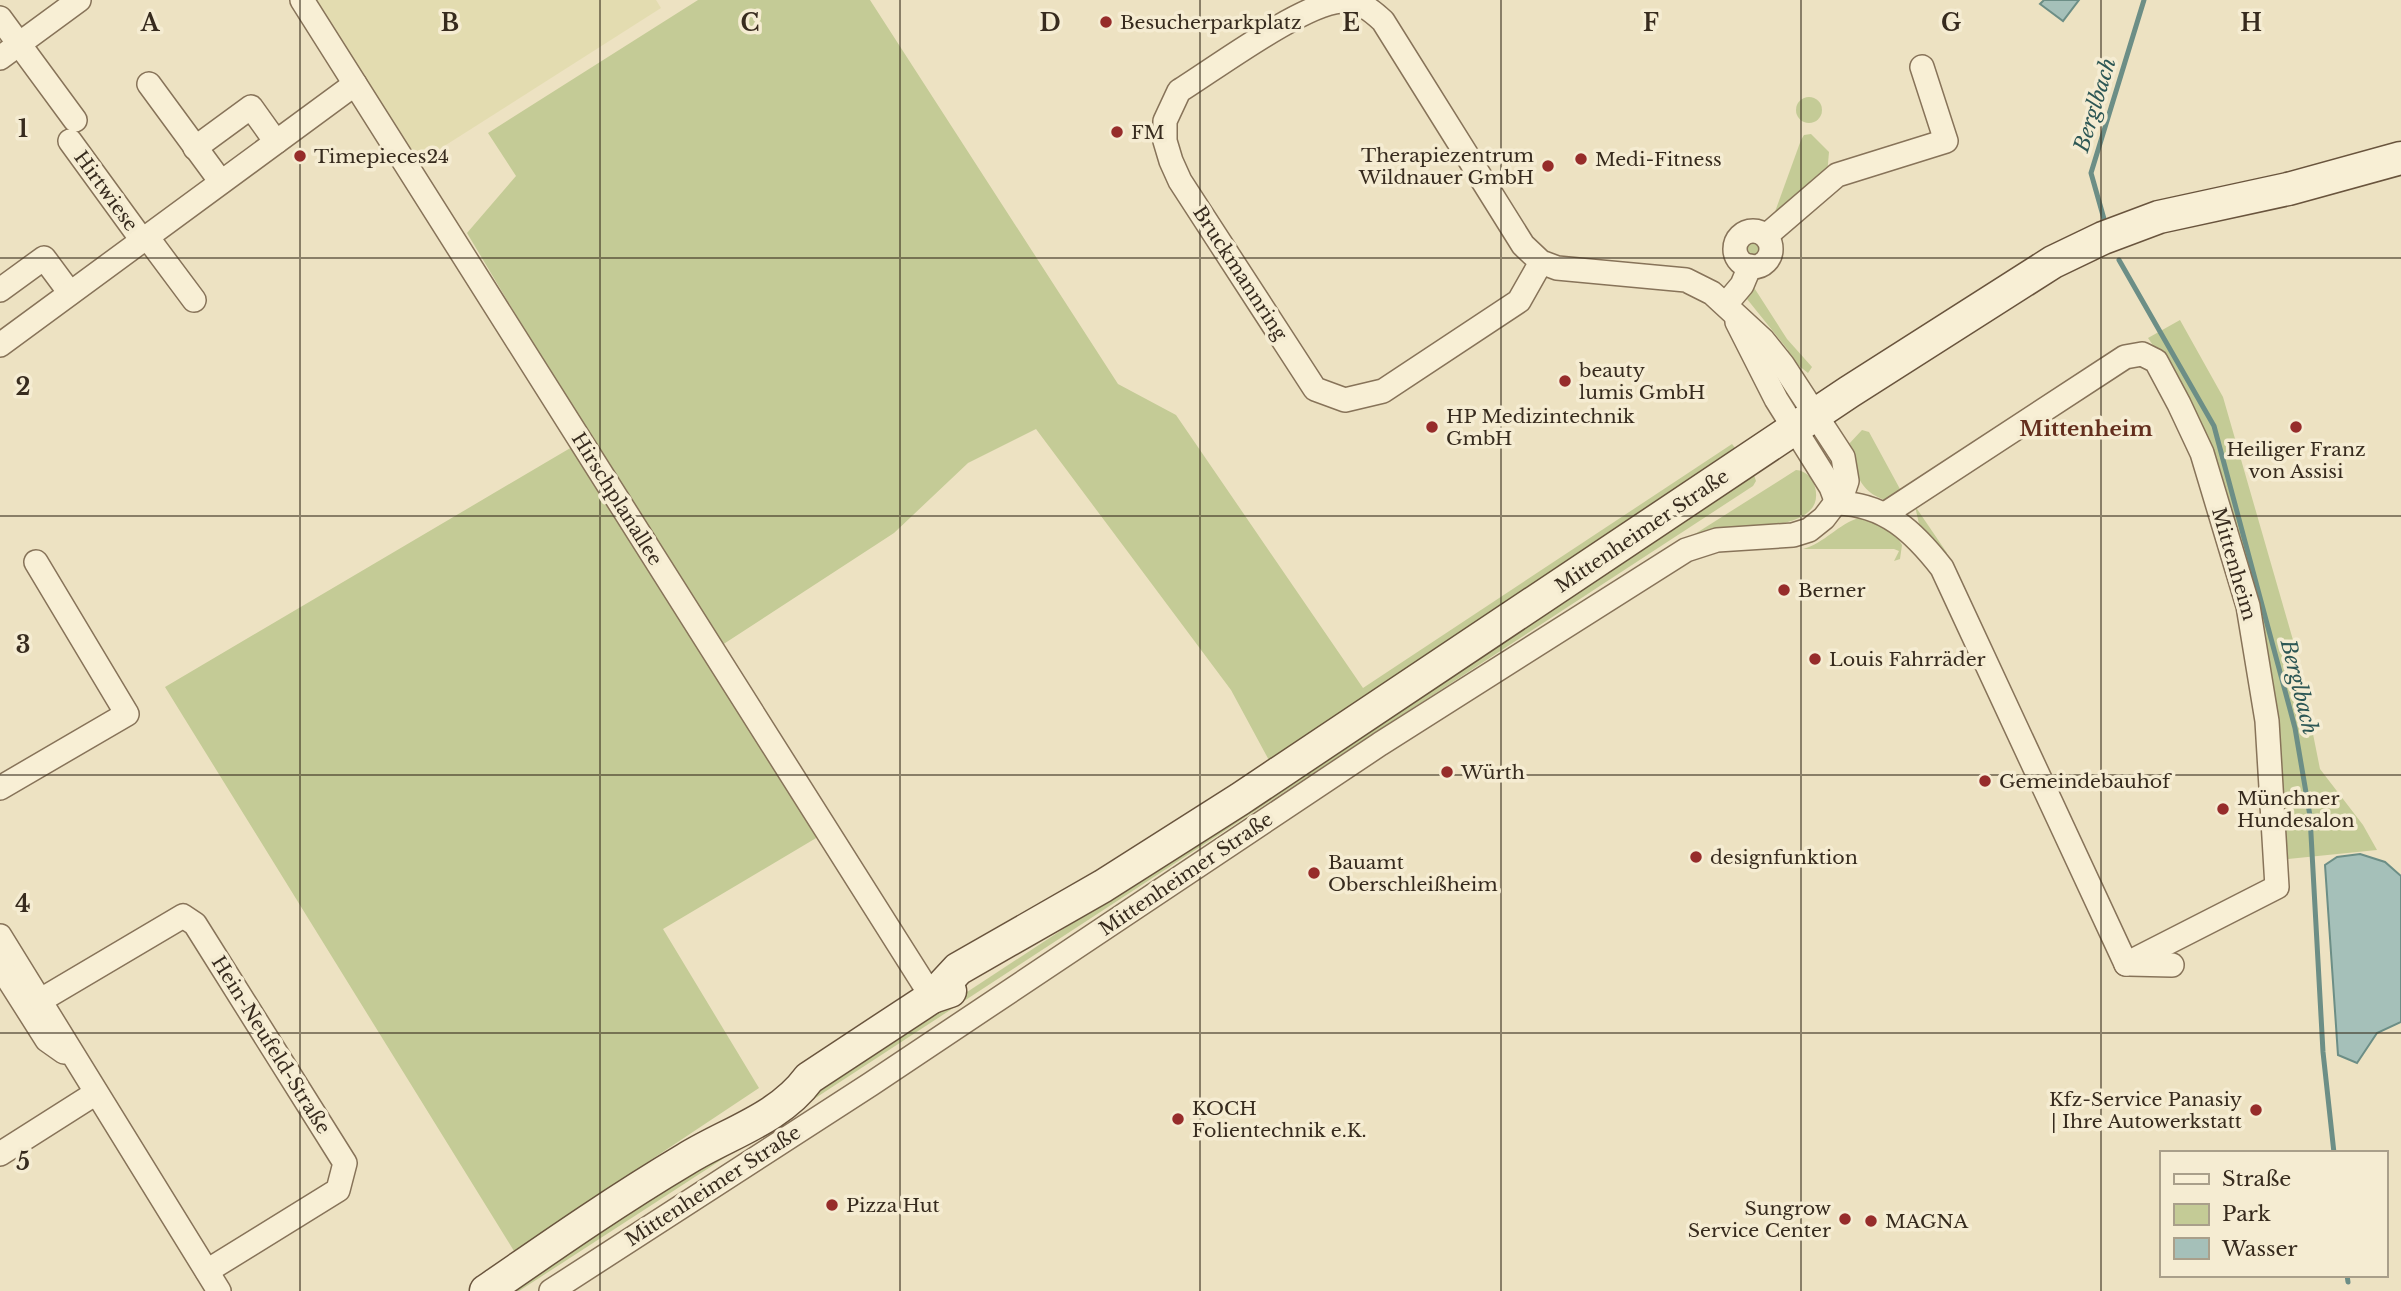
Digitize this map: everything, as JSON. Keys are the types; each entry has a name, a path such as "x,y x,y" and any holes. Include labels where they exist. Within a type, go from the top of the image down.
{"main road":[{"path":"1805,421 2019,282 2103,238 2159,217 2288,189 2401,158"},
{"path":"2288,189 2351,185 2401,174"},
{"name":"Mittenheimer Straße","path":"486,1291 580,1226 688,1157 750,1107 786,1083 809,1078 932,997 958,969 1103,886 1522,613 1805,421"}],"street":[{"path":"0,58 79,0"},
{"name":"Hirschplanallee","path":"302,0 932,997"},
{"name":"Bruckmannring","path":"1341,1 1365,2 1383,21 1523,245 1541,262 1519,301 1382,391 1345,400 1315,388 1180,181 1164,141 1167,111 1179,91 1307,11 1341,1"},
{"name":"Hirtwiese","path":"0,18 145,238 194,300"},
{"path":"1729,307 1750,267 1737,256 1737,240 1751,231 1766,236 1837,175 1946,141 1922,67"},
{"path":"149,84 221,182"},
{"name":"Hirtwiese","path":"0,345 355,84"},
{"path":"195,148 251,107 276,142"},
{"path":"0,290 44,258 70,293"},
{"path":"1541,262 1557,268 1686,280 1729,307 1805,421 1837,503 1868,507 1885,514 1922,541 1942,568 2126,964 2172,965"},
{"name":"Mittenheim","path":"1885,514 2125,357 2142,354 2156,361 2202,453 2248,606 2267,721 2277,887 2126,964"},
{"name":"Mittenheimer Straße","path":"551,1291 871,1084 1380,744 1686,550 1717,540 1801,533 1817,525 1837,503"},
{"path":"0,788 127,714 36,562"},
{"name":"Hein-Neufeld-Straße","path":"41,1000 183,916 195,925 345,1163 338,1190 206,1271"},
{"path":"3,955 41,1000 72,1056 219,1291"},
{"path":"3,955 47,1040 72,1056"},
{"path":"0,1154 96,1093"}],"shaded area":[{"path":"312,0 656,0 661,8 416,164"}],"green space":[{"path":"698,0 870,0 1118,384 1176,415 1363,688 1732,444 1736,449 1271,764 1231,690 1036,429 968,463 894,533 719,647 838,825 663,929 759,1088 514,1251 165,687 589,437 467,233 516,176 488,133"},
{"path":"1809,97 1818,101 1822,110 1818,119 1809,123 1800,119 1796,110 1800,101"},
{"path":"1811,134 1829,152 1827,175 1772,220 1801,140 1804,135"},
{"path":"1753,237 1764,244 1765,249 1758,260 1753,261 1742,254 1741,249 1748,238"},
{"path":"1753,286 1787,339 1812,367 1808,373 1784,354 1788,350 1747,299 1742,302"},
{"path":"2180,320 2223,397 2297,654 2320,769 2363,825 2377,850 2288,859 2278,761 2182,388 2148,338"},
{"path":"1862,430 1869,432 1900,489 1901,494 1887,501 1869,492 1857,472 1848,445"},
{"path":"1796,470 1808,475 1815,487 1815,502 1808,512 1780,524 1714,530 1687,539"},
{"path":"1754,475 1756,481 1753,486 794,1112 786,1111"},
{"path":"1915,506 1947,553 1945,555 1919,524"},
{"path":"1859,518 1878,522 1895,535 1902,545 1900,559 1894,561 1899,551 1894,549 1803,549 1851,521"},
{"path":"779,1116 755,1138 519,1291 510,1291"}],"water":[{"path":"2044,0 2079,0 2063,21 2040,4"},
{"path":"2360,854 2385,862 2401,876 2401,1022 2377,1033 2357,1063 2338,1055 2325,865 2337,857"}],"waterway":[{"name":"Berglbach","path":"2104,219 2091,173 2144,0"},
{"name":"Berglbach","path":"2119,260 2214,426 2295,728 2310,816 2323,1052 2334,1151"},
{"name":"Berglbach","path":"2347,1277 2348,1282"}],"place":[{"name":"Besucherparkplatz","path":"1106,22"},
{"name":"FM","path":"1117,132"},
{"name":"Timepieces24","path":"300,156"},
{"name":"Medi-Fitness","path":"1581,159"},
{"name":"Therapiezentrum Wildnauer GmbH","path":"1548,166"},
{"name":"beauty lumis GmbH","path":"1565,381"},
{"name":"HP Medizintechnik GmbH","path":"1432,427"},
{"name":"Heiliger Franz von Assisi","path":"2296,427"},
{"name":"Berner","path":"1784,590"},
{"name":"Louis Fahrräder","path":"1815,659"},
{"name":"Würth","path":"1447,772"},
{"name":"Gemeindebauhof","path":"1985,781"},
{"name":"Münchner Hundesalon","path":"2223,809"},
{"name":"designfunktion","path":"1696,857"},
{"name":"Bauamt Oberschleißheim","path":"1314,873"},
{"name":"Kfz-Service Panasiy | Ihre Autowerkstatt","path":"2256,1110"},
{"name":"KOCH Folientechnik e.K.","path":"1178,1119"},
{"name":"Pizza Hut","path":"832,1205"},
{"name":"Sungrow Service Center","path":"1845,1219"},
{"name":"MAGNA","path":"1871,1221"}],"district":[{"name":"Mittenheim","path":"2086,429"}]}
